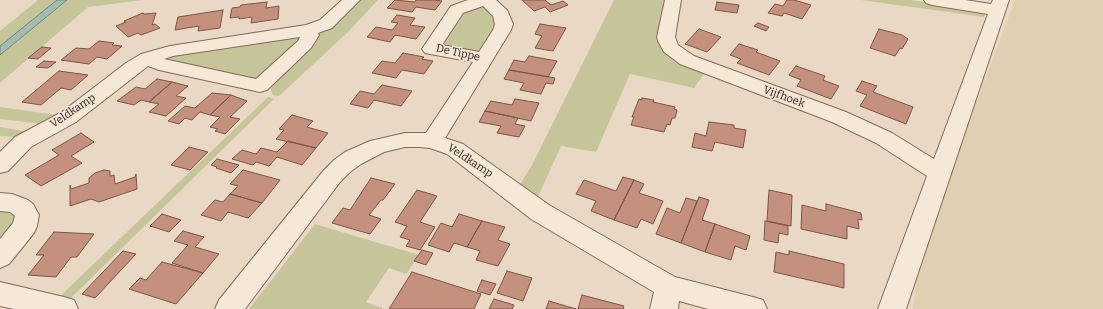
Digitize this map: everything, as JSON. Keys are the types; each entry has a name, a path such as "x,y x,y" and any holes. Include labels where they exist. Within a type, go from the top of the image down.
{"street":[{"name":"Veldkamp","path":"0,165 23,142 68,117 133,67 148,58 170,51 309,30 326,24 352,0"},
{"name":"De Tippe","path":"432,141 502,30 504,24 501,14 484,0 457,10 431,49 484,58"},
{"name":"Vijfhoek","path":"673,0 666,41 670,48 687,60 839,117 884,138 932,169 940,172"},
{"path":"892,309 999,5 932,0"},
{"path":"148,58 159,64 260,86 305,44 310,35 309,30"},
{"name":"Veldkamp","path":"229,309 332,176 342,166 359,154 378,146 405,140 432,141 455,149 540,212 666,298 753,309"},
{"path":"0,202 12,203 20,206 27,215 25,226 0,257"},
{"path":"0,294 64,309"}],"shaded area":[{"path":"57,0 67,0 0,55 0,46"},
{"path":"1015,0 1103,0 1103,309 913,309 916,284 957,154"}],"green space":[{"path":"38,0 57,0 0,46 0,31"},
{"path":"67,0 143,0 88,7 0,83 0,55"},
{"path":"357,0 378,0 348,32 279,96 273,95 269,86 317,33"},
{"path":"614,0 664,0 659,37 704,74 694,88 630,74 596,152 561,146 537,199 519,186 532,165"},
{"path":"861,0 911,0 970,9 985,13 984,17"},
{"path":"479,6 492,10 497,22 483,49 473,52 446,46 443,42 462,12"},
{"path":"297,35 303,37 258,80 168,61 172,55"},
{"path":"268,97 274,99 70,299 59,297"},
{"path":"0,107 58,115 45,124 0,119"},
{"path":"0,127 23,131 24,133 15,137 0,136"},
{"path":"0,208 8,209 18,217 0,248"},
{"path":"315,224 419,255 406,274 389,268 366,302 382,309 249,309"}],"building":[{"path":"395,0 415,2 416,0 442,1 435,10 416,7 412,12 387,8"},
{"path":"522,0 545,0 551,5 563,1 568,5 550,12 545,7 534,11"},
{"path":"787,0 794,0 811,5 802,19 784,13 782,16 768,13 775,4 783,6"},
{"path":"267,2 266,8 279,6 278,19 251,23 252,17 239,19 239,17 230,18 232,8 240,7 241,5"},
{"path":"717,2 739,5 737,13 715,10"},
{"path":"223,10 220,28 198,31 199,26 175,30 178,17"},
{"path":"143,13 156,13 152,25 155,24 160,28 141,35 138,33 128,37 116,26 126,22 124,21"},
{"path":"397,15 415,18 410,25 425,27 416,39 395,35 390,42 367,37 376,27 392,30 398,23 391,22"},
{"path":"758,23 769,27 766,31 754,26"},
{"path":"540,24 566,28 553,51 535,48 542,36 535,34"},
{"path":"699,29 721,37 707,52 685,44"},
{"path":"879,29 902,35 908,39 902,49 900,48 895,56 870,48"},
{"path":"99,41 114,43 112,45 122,46 107,59 97,57 89,64 61,60 76,48 89,49"},
{"path":"739,44 758,50 756,52 780,61 769,75 737,63 741,59 730,55"},
{"path":"42,47 51,48 38,59 28,58"},
{"path":"403,53 424,57 422,59 433,61 424,74 402,70 396,78 372,73 382,61 395,63"},
{"path":"529,56 557,61 548,77 509,70 514,60 525,62"},
{"path":"44,61 56,62 48,68 36,67"},
{"path":"796,66 825,76 823,80 839,86 831,99 797,86 801,80 789,75"},
{"path":"509,70 555,78 553,84 546,83 541,94 520,90 524,83 504,79"},
{"path":"59,71 88,75 71,90 61,88 41,105 22,102"},
{"path":"157,79 172,82 149,102 141,100 134,105 117,101 136,87 145,89"},
{"path":"862,81 877,86 873,92 913,107 906,124 860,106 867,95 856,91"},
{"path":"172,82 188,86 176,96 186,98 166,116 149,112 159,104 149,102"},
{"path":"382,85 412,91 401,106 374,100 368,108 350,104 360,91 374,94"},
{"path":"212,93 231,95 210,115 200,112 192,120 185,118 179,124 168,121 185,106 195,108"},
{"path":"231,95 247,101 230,117 240,119 225,134 215,131 218,129 210,127 220,117 210,115"},
{"path":"642,98 654,100 653,102 675,107 674,109 677,110 675,118 672,118 670,125 667,124 664,132 631,125 634,117 632,117 639,99 642,100"},
{"path":"515,99 539,103 531,121 485,111 491,101 512,105"},
{"path":"485,111 518,118 515,124 525,126 519,137 497,133 501,126 479,122"},
{"path":"292,115 313,121 307,127 328,133 316,148 276,139 284,130 279,129"},
{"path":"709,122 734,125 734,128 746,130 743,148 715,142 712,151 692,147 695,133 706,136"},
{"path":"81,133 94,142 71,156 82,163 41,186 25,175 59,155 52,150"},
{"path":"288,141 316,148 302,165 277,157 269,166 256,162 253,165 232,159 242,150 256,154 261,148 277,152"},
{"path":"189,147 208,152 190,170 171,165"},
{"path":"217,159 239,165 231,173 211,165"},
{"path":"104,170 110,171 110,176 114,175 115,184 135,177 136,174 137,189 99,202 91,199 70,206 70,185 71,189 89,183 89,178 95,173"},
{"path":"243,170 280,180 262,203 230,194 238,186 230,184"},
{"path":"623,177 634,180 614,220 591,211 596,201 576,194 584,180 616,191"},
{"path":"371,178 395,184 369,215 381,219 370,234 332,223 343,208 350,210"},
{"path":"634,180 644,184 639,193 663,201 653,224 641,219 637,228 614,220"},
{"path":"417,190 437,196 420,222 435,227 420,250 406,246 410,240 400,237 407,226 395,222"},
{"path":"769,190 792,195 791,226 767,221"},
{"path":"230,194 262,203 248,218 228,212 221,221 201,215 215,200 223,202"},
{"path":"699,197 709,200 702,220 715,224 705,252 681,243"},
{"path":"686,198 697,201 681,243 656,234 667,208 680,213"},
{"path":"826,204 861,213 862,220 858,219 859,229 847,226 847,239 801,229 802,205 826,211"},
{"path":"162,214 181,220 169,232 150,226"},
{"path":"459,214 482,221 467,247 454,243 449,252 428,245 441,223 452,227"},
{"path":"482,221 505,227 498,240 510,244 498,266 476,260 480,251 467,247"},
{"path":"765,221 788,226 788,235 779,233 778,243 764,240"},
{"path":"715,224 750,236 746,250 735,246 731,260 705,252"},
{"path":"183,231 204,237 195,247 219,254 203,273 172,263 188,245 174,241"},
{"path":"54,232 94,234 77,257 71,257 56,277 28,275 44,255 36,255"},
{"path":"422,250 433,253 426,265 414,261"},
{"path":"123,251 136,254 95,298 82,294"},
{"path":"789,251 844,264 844,288 774,272 776,252 789,255"},
{"path":"162,262 203,273 176,304 129,289 140,278 146,280"},
{"path":"507,271 532,278 523,301 497,293"},
{"path":"412,272 481,294 474,309 389,309"},
{"path":"482,280 496,284 490,295 477,291"},
{"path":"582,295 624,306 623,309 578,309"},
{"path":"494,299 514,305 512,309 489,309"},
{"path":"549,301 576,309 546,309"}]}
